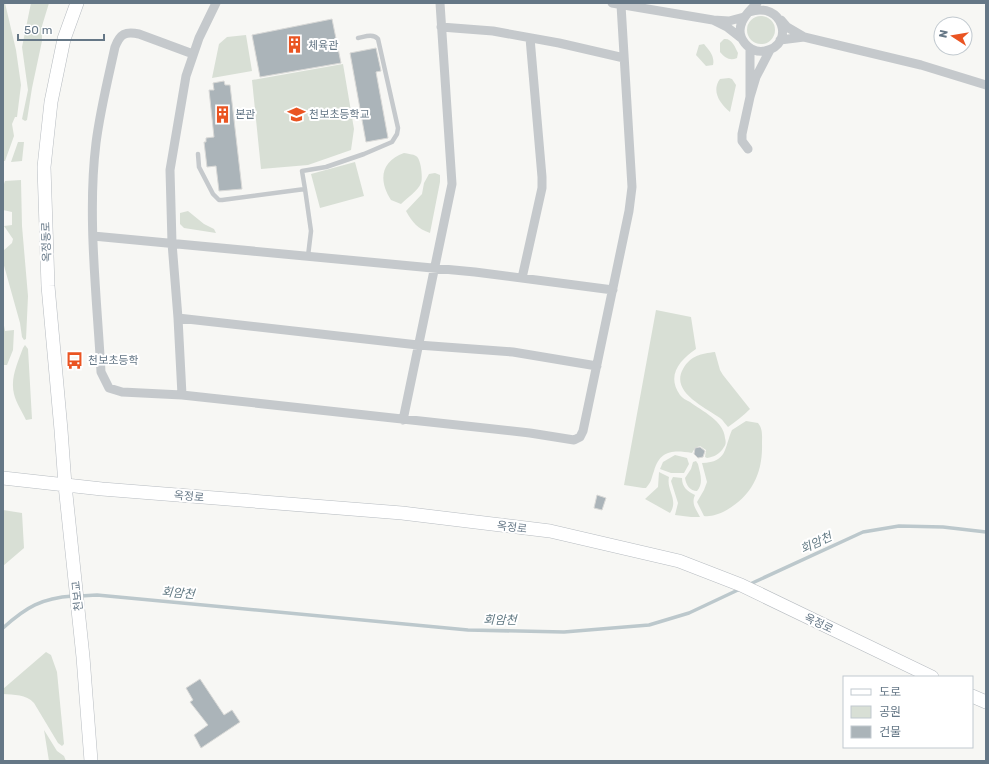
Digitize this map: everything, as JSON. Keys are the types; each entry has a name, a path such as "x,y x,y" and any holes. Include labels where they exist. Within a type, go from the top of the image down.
{"main road":[{"name":"옥정동로","path":"65,485 48,286 44,167 51,102 64,39 77,3"},
{"name":"옥정로","path":"3,478 65,485 402,514 550,531 680,561 741,585 930,676"},
{"name":"천보교","path":"65,485 83,657 91,761"},
{"path":"973,696 986,702"}],"street":[{"path":"182,395 172,243 170,170 184,83 203,28 216,3"},
{"path":"403,420 452,179 440,3"},
{"path":"741,38 741,23 757,3"},
{"path":"713,20 727,27 741,38 750,48 757,51 770,50 776,46 780,40 783,27 774,3"},
{"path":"194,54 134,33 126,33 119,38 115,47 100,114 96,144 92,220 101,372 109,388 122,392 182,395 530,433 574,440 580,437 583,431 630,211 632,187 624,58 617,4 713,20 729,21 756,9 763,8 770,10 787,27 804,37 921,66 986,85"},
{"path":"441,27 493,31 624,58"},
{"path":"780,40 804,37"},
{"path":"522,278 542,188 530,38"},
{"path":"750,48 750,97"},
{"path":"748,149 742,142 742,134 750,97 756,77 770,50"},
{"path":"93,236 433,268 613,290"},
{"path":"178,318 418,345 513,352 597,366"}],"lane":[{"path":"308,256 311,230 302,171 326,167 364,154 392,142 397,134 398,128 378,39 377,37 372,36 358,38"},
{"path":"198,154 199,167 213,194 218,200 305,189"}],"green space":[{"path":"3,3 5,3 16,50 21,85 17,117 15,117 12,124 14,136 5,161 3,161"},
{"path":"31,3 49,3 42,26 42,41 27,120 25,121 22,119 28,90 22,47"},
{"path":"761,16 767,17 771,20 774,24 774,36 771,40 767,43 761,44 755,43 751,40 748,36 747,30 748,24 751,20 755,17"},
{"path":"246,35 252,71 212,78 219,44 227,37"},
{"path":"724,39 727,39 733,43 738,53 737,58 728,58 720,52 720,43"},
{"path":"704,44 710,51 713,65 706,66 696,55 699,45"},
{"path":"343,64 354,129 351,150 308,165 261,169 252,80"},
{"path":"720,79 732,79 736,85 730,112 720,101 716,88"},
{"path":"18,142 24,142 22,161 11,162"},
{"path":"404,153 416,156 418,158 422,173 422,180 417,189 401,204 391,200 384,185 383,178 386,166 390,161 396,156"},
{"path":"355,162 364,196 320,208 311,174"},
{"path":"435,173 440,175 440,182 430,233 416,225 406,211 422,194 424,183 429,174"},
{"path":"21,180 22,226 28,296 26,339 24,340 3,262 3,251 12,243 13,239 4,226 12,225 12,212 3,210 4,185 5,181"},
{"path":"188,211 204,224 214,229 216,233 184,228 180,224 180,213"},
{"path":"656,310 691,317 696,349 680,363 674,381 676,388 682,397 712,417 721,426 726,443 721,452 710,458 705,457 706,450 700,446 695,448 692,453 673,452 664,455 657,464 649,484 646,488 643,488 624,485"},
{"path":"3,320 5,331 14,330 13,350 7,365 3,365"},
{"path":"25,345 28,349 32,419 26,420 16,401 13,388 15,370"},
{"path":"715,352 723,375 750,409 728,427 721,419 691,398 681,385 680,377 683,369 689,361 697,356"},
{"path":"746,421 758,423 761,428 762,454 758,474 749,491 734,505 718,514 704,516 697,502 707,482 702,463 717,460 721,457 724,453 732,430"},
{"path":"675,455 687,458 689,464 684,473 671,473 660,469 663,462"},
{"path":"696,461 701,478 697,491 692,490 689,487 685,478 691,469 693,462"},
{"path":"659,472 669,477 669,486 673,499 670,513 645,499 658,487"},
{"path":"673,477 682,478 683,484 686,488 695,495 694,504 700,517 675,515 678,503 671,481"},
{"path":"3,510 22,513 24,548 3,566"},
{"path":"46,652 51,655 57,672 64,744 62,746 58,743 31,700 20,696 3,694 3,689"},
{"path":"44,730 57,751 64,756 66,761 49,761"}],"building":[{"name":"체육관","path":"332,19 341,63 260,77 252,35"},
{"path":"376,48 381,71 376,72 388,138 366,142 350,53"},
{"name":"본관","path":"224,81 225,85 230,85 242,189 219,191 216,166 207,167 204,142 206,142 206,138 214,137 209,90 214,90 213,83"},
{"path":"700,447 705,451 703,457 698,458 694,454 695,448"},
{"path":"597,495 606,498 602,510 594,508"},
{"path":"200,679 224,715 232,710 240,722 201,748 194,735 208,725 190,702 193,700 186,688"}],"waterway":[{"name":"회암천","path":"748,585 863,532 899,526 943,527 986,532"},
{"name":"회암천","path":"80,596 97,595 468,630 564,632 649,625 689,613 740,589"},
{"name":"회암천","path":"3,628 19,614 43,601 73,596"}],"place":[{"name":"체육관","path":"295,45"},
{"name":"본관","path":"222,114"},
{"name":"천보초등학교","path":"296,114"},
{"name":"천보초등학","path":"75,360"}]}
